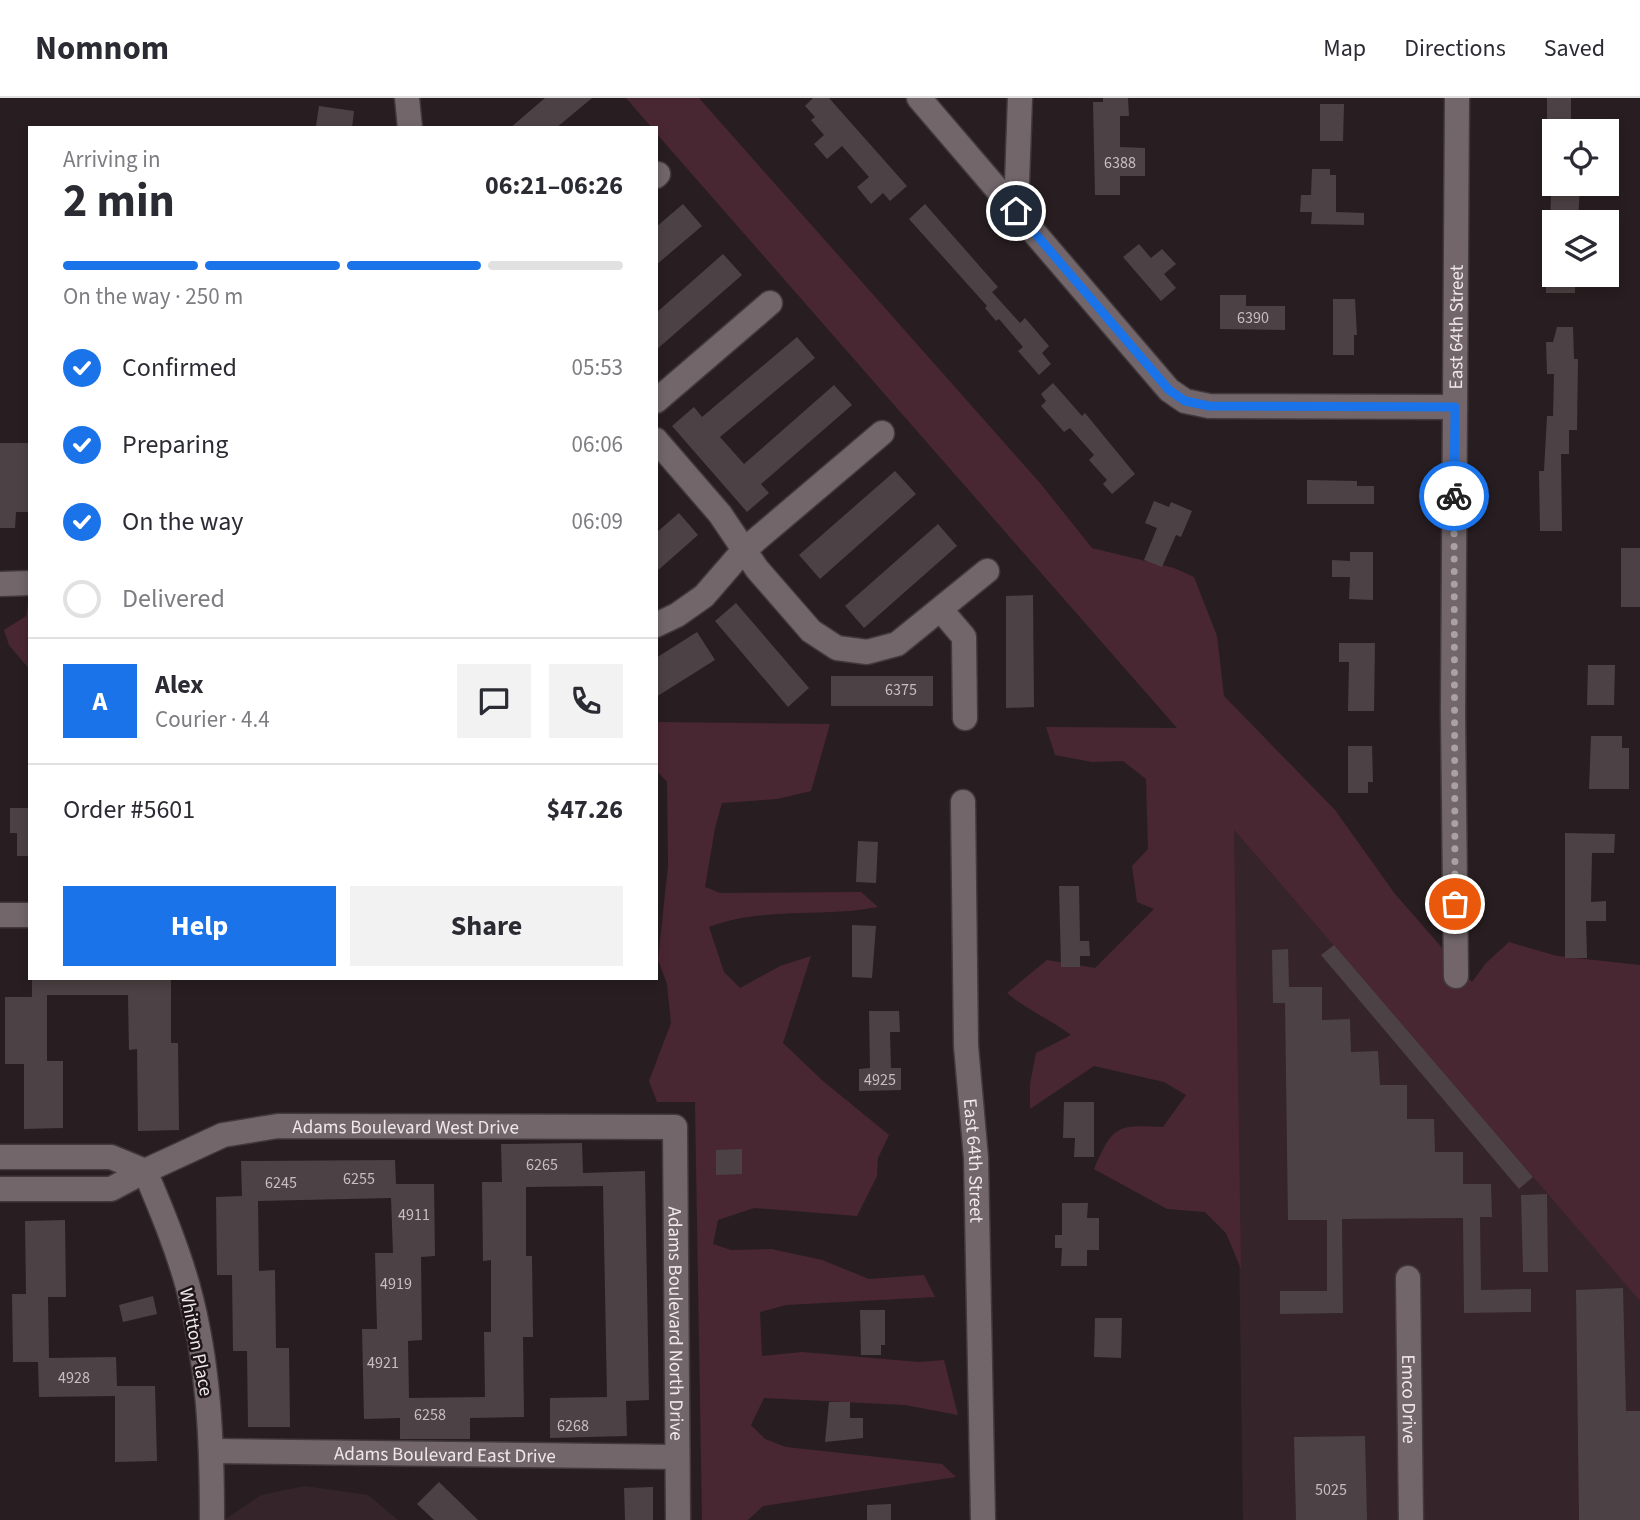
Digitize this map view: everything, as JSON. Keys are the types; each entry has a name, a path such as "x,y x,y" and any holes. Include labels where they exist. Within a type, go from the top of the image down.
{"street":[{"path":"407,98 410,126"},
{"path":"919,98 1169,390 1185,401 1209,406 1455,407"},
{"path":"1016,211 1020,98"},
{"name":"East 64th Street","path":"1457,98 1453,730 1457,975"},
{"path":"658,399 771,303"},
{"path":"658,624 677,615 704,596 743,551 882,433"},
{"path":"658,442 720,514 743,551 811,631 830,645 844,650 874,652 897,644 987,570"},
{"path":"0,584 28,583"},
{"path":"941,610 964,637 965,718"},
{"name":"East 64th Street","path":"963,802 966,1046 976,1158 983,1520"},
{"path":"0,915 28,915"},
{"name":"Adams Boulevard West Drive","path":"0,1189 111,1189 208,1140 254,1128 675,1127"},
{"name":"Adams Boulevard North Drive","path":"675,1127 678,1520"},
{"path":"0,1157 110,1157 145,1171"},
{"name":"Whitton Place","path":"145,1171 188,1285 198,1330 209,1398 212,1520"},
{"name":"Emco Drive","path":"1408,1278 1411,1520"},
{"name":"Adams Boulevard East Drive","path":"212,1451 677,1457"}],"shaded area":[{"path":"626,98 699,98 1040,483 1092,548 1174,568 1194,577 1217,636 1224,696 1335,810 1395,894 1472,982 1486,963 1509,942 1557,956 1640,965 1640,1301 1234,830 1241,1269 1226,1233 1205,1212 1167,1209 1094,1169 1106,1144 1118,1131 1135,1127 1163,1127 1186,1095 1164,1082 1094,1066 1030,1109 1030,1084 1036,1053 1071,1035 1007,993 1047,960 1095,968 1154,909 1137,902 1132,866 1148,849 1146,779 1123,761 1092,762 1055,755 1046,727 1177,728 658,135 658,126 650,126"},
{"path":"28,603 28,668 9,645 4,630 26,616"},
{"path":"658,722 830,724 811,791 777,799 722,803 705,887 720,893 861,892 878,907 836,912 771,914 709,927 724,972 740,988 780,966 811,956 783,1043 823,1081 889,1135 878,1158 877,1176 857,1216 754,1208 718,1220 713,1244 731,1250 771,1249 822,1260 869,1279 924,1275 935,1297 786,1305 760,1312 762,1356 802,1352 919,1362 944,1360 958,1415 905,1405 764,1398 751,1425 765,1439 786,1447 942,1464 956,1477 763,1506 748,1520 702,1520 695,1102 657,1102 649,1081 671,1023 667,984 658,960 668,866 667,782 658,772"},
{"path":"1233,829 1586,1238 1640,1291 1640,1520 1243,1520"},
{"path":"305,1486 368,1495 398,1520 224,1520 261,1495"}],"building":[{"path":"545,98 592,98 558,126 512,126"},
{"path":"813,98 829,98 907,186 890,201 883,193 871,204 857,187 869,177 842,146 827,159 814,144 824,135 811,120 815,117 805,106"},
{"path":"1103,98 1128,98 1129,116 1120,116 1120,147 1145,148 1145,176 1120,176 1120,195 1095,195 1093,102 1103,102"},
{"path":"1547,98 1571,98 1571,119 1547,119"},
{"path":"1320,104 1344,104 1343,141 1320,141"},
{"path":"319,106 354,111 352,126 316,126"},
{"path":"1312,169 1330,169 1330,175 1336,175 1336,212 1364,213 1364,225 1311,224 1312,212 1300,212 1301,195 1311,195"},
{"path":"1551,196 1579,196 1579,210 1550,210"},
{"path":"683,204 702,226 658,263 658,225"},
{"path":"925,204 998,287 992,292 1020,323 1025,318 1049,346 1042,353 1051,364 1039,375 1018,351 1023,347 999,319 996,321 985,308 987,306 909,219"},
{"path":"1139,244 1151,258 1162,249 1176,264 1164,274 1176,288 1161,301 1123,257"},
{"path":"723,254 742,275 658,348 658,311"},
{"path":"1546,287 1575,287 1575,293 1546,293"},
{"path":"1220,295 1246,295 1246,306 1285,306 1285,330 1220,329"},
{"path":"1333,299 1355,299 1357,335 1354,335 1354,355 1333,355"},
{"path":"1557,327 1573,327 1574,359 1578,359 1577,430 1569,430 1569,454 1561,454 1562,531 1540,531 1539,471 1544,471 1547,416 1553,416 1554,374 1547,374 1546,342 1553,342"},
{"path":"797,337 815,358 720,437 744,464 834,385 852,405 761,484 769,493 747,512 672,426 694,407 702,417"},
{"path":"1053,383 1082,416 1085,413 1135,474 1112,494 1103,484 1107,480 1089,460 1094,455 1070,428 1064,432 1041,406 1046,401 1041,394"},
{"path":"0,443 28,443 28,512 16,512 15,528 0,528"},
{"path":"895,471 916,494 820,579 799,555"},
{"path":"1307,480 1357,481 1357,486 1374,486 1374,504 1307,504"},
{"path":"1154,501 1169,507 1171,502 1192,511 1181,537 1176,535 1162,567 1144,560 1157,528 1145,523"},
{"path":"679,513 698,535 658,570 658,531"},
{"path":"938,524 957,546 864,628 845,606"},
{"path":"1621,548 1640,548 1640,607 1621,607"},
{"path":"1350,552 1373,552 1373,600 1349,599 1350,577 1332,577 1332,560 1350,561"},
{"path":"1033,595 1034,707 1006,708 1006,596"},
{"path":"736,603 809,688 788,707 715,621"},
{"path":"697,632 715,660 658,696 658,657"},
{"path":"1339,643 1375,643 1374,711 1348,711 1349,662 1339,662"},
{"path":"1588,665 1615,665 1614,705 1587,705"},
{"path":"831,676 933,676 933,706 831,706"},
{"path":"1591,736 1622,736 1622,748 1629,748 1629,789 1589,789"},
{"path":"1348,746 1372,746 1373,782 1368,782 1368,793 1348,793"},
{"path":"10,808 28,808 28,856 17,856 17,833 10,833"},
{"path":"1565,833 1615,834 1614,853 1592,853 1591,902 1606,901 1606,921 1586,921 1587,958 1565,958"},
{"path":"858,841 878,842 876,883 856,882"},
{"path":"1059,886 1079,886 1080,941 1089,941 1090,956 1080,956 1080,967 1061,967"},
{"path":"852,925 876,926 872,978 852,977"},
{"path":"1334,945 1533,1177 1519,1189 1321,955"},
{"path":"1288,949 1289,987 1322,987 1322,1020 1350,1019 1351,1052 1378,1051 1380,1085 1407,1085 1407,1119 1434,1119 1435,1152 1463,1152 1463,1184 1491,1184 1492,1217 1480,1217 1481,1290 1531,1289 1531,1312 1464,1313 1463,1218 1342,1219 1343,1313 1280,1314 1280,1291 1327,1291 1327,1220 1288,1220 1285,1003 1273,1003 1272,950"},
{"path":"32,980 171,980 171,1043 178,1043 179,1130 138,1131 137,1049 129,1050 128,995 47,995 47,1061 63,1061 63,1128 24,1129 24,1064 5,1064 5,997 32,997"},
{"path":"869,1011 899,1011 900,1032 890,1032 891,1068 901,1068 901,1090 859,1091 859,1069 870,1068"},
{"path":"1064,1102 1094,1102 1094,1157 1074,1157 1075,1138 1063,1138"},
{"path":"582,1143 583,1173 645,1171 649,1400 626,1401 627,1436 550,1438 550,1398 607,1397 603,1186 526,1187 526,1256 532,1256 533,1337 523,1337 524,1417 470,1418 470,1439 400,1439 400,1418 364,1419 362,1329 377,1329 375,1253 393,1253 391,1198 258,1201 259,1271 275,1270 276,1348 289,1348 290,1427 248,1427 247,1351 233,1351 232,1275 217,1275 216,1197 242,1196 241,1161 395,1160 396,1184 434,1184 435,1256 421,1257 422,1340 408,1341 409,1398 485,1397 484,1332 491,1332 491,1260 483,1261 482,1182 502,1182 501,1144"},
{"path":"742,1149 742,1174 716,1175 716,1150"},
{"path":"1547,1194 1548,1272 1523,1272 1521,1195"},
{"path":"1062,1203 1088,1203 1087,1218 1099,1218 1099,1250 1087,1250 1087,1266 1061,1266 1062,1248 1055,1248 1055,1235 1062,1235"},
{"path":"65,1220 66,1297 48,1297 49,1358 116,1357 117,1386 155,1386 157,1461 115,1462 115,1396 39,1397 38,1362 13,1362 12,1294 26,1294 25,1221"},
{"path":"1623,1288 1626,1411 1640,1411 1640,1520 1579,1520 1576,1290"},
{"path":"153,1296 157,1314 123,1322 119,1305"},
{"path":"860,1310 885,1310 885,1345 881,1345 881,1355 861,1355"},
{"path":"1095,1318 1122,1318 1121,1358 1094,1357"},
{"path":"829,1402 850,1402 850,1418 863,1418 863,1438 825,1442"},
{"path":"1365,1436 1367,1520 1296,1520 1294,1437"},
{"path":"439,1482 478,1520 434,1520 417,1504"},
{"path":"653,1487 653,1520 625,1520 624,1488"},
{"path":"891,1504 891,1520 867,1520 867,1505"}],"way so far":[{"path":"1454,496 1455,904"}],"route":[{"path":"1016,211 1169,390 1185,401 1209,406 1455,407 1454,496"}]}
